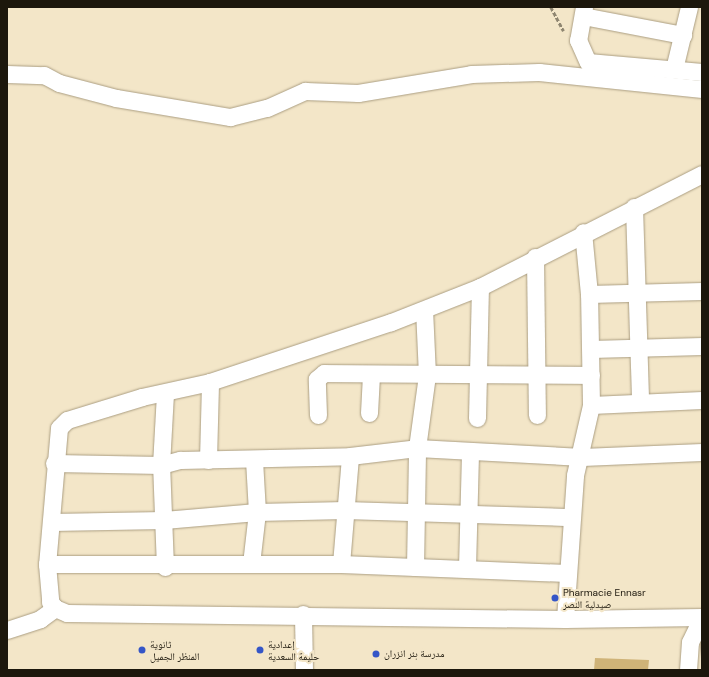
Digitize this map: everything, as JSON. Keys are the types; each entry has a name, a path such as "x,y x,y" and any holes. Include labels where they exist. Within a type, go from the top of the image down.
{"street":[{"path":"674,69 689,7"},
{"path":"683,35 584,12 578,40 581,51 588,62 702,72"},
{"path":"7,74 44,75 58,83 116,98 230,117 267,108 305,91 358,93 471,74 539,72 702,89"},
{"path":"688,670 690,642 702,617 566,619 303,614 67,613 55,608 50,602 47,564 54,463 59,428 67,420 210,382 424,310 480,287 583,232 702,174"},
{"path":"634,207 636,350 640,401"},
{"path":"566,619 567,573 575,475 582,457 591,405 589,294 583,232"},
{"path":"534,257 538,415"},
{"path":"477,418 480,287"},
{"path":"589,294 702,291"},
{"path":"415,567 417,448 427,375 424,310"},
{"path":"591,349 636,350 702,346"},
{"path":"318,416 319,375 590,375"},
{"path":"369,413 371,375"},
{"path":"208,460 210,382"},
{"path":"165,393 160,465 164,520 165,567"},
{"path":"591,405 640,401 702,400"},
{"path":"54,463 160,465 208,460 254,460 350,456 417,448 582,457 702,452"},
{"path":"467,568 467,514 470,452"},
{"path":"341,564 344,510 350,456"},
{"path":"251,564 256,512 254,460"},
{"path":"50,522 164,520 256,512 344,510 572,517"},
{"path":"47,564 165,567 251,564 341,564 567,573"},
{"path":"7,630 40,619 55,608"},
{"path":"303,614 304,670"}],"shaded area":[{"path":"595,658 649,660 648,670 594,670"}],"building":[{"path":"699,638 702,638 702,658 701,658"}],"place":[{"name":"Pharmacie Ennasr صيدلية النصر","path":"555,598"},
{"name":"ثانوية المنظر الجميل","path":"142,650"},
{"name":"إعدادية حليمة السعدية","path":"260,650"},
{"name":"مدرسة بئر انزران","path":"376,654"}]}
